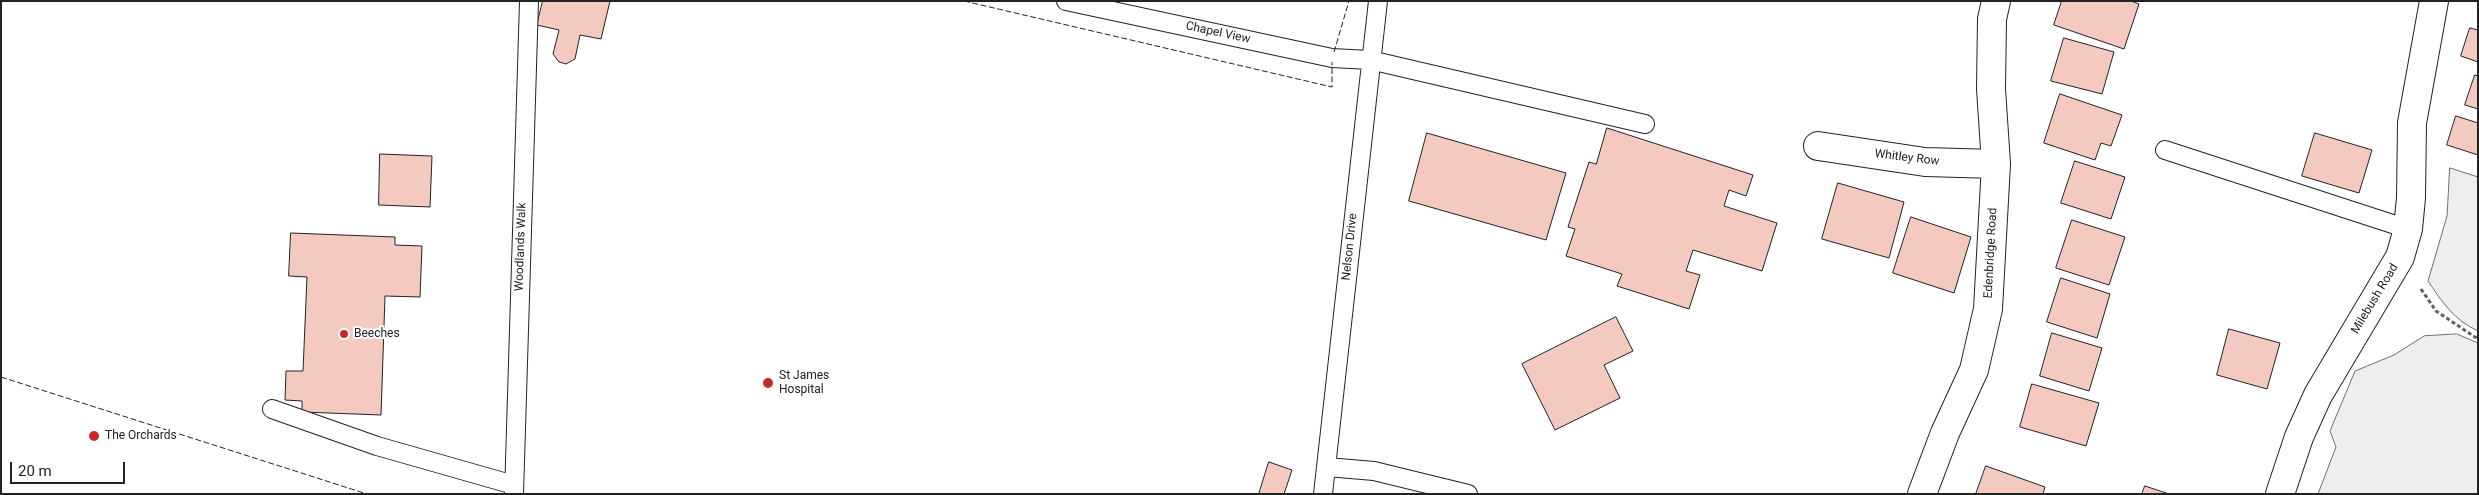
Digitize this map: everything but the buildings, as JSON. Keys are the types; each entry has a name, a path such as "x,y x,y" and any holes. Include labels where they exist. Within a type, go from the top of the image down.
{"street":[{"name":"Edenbridge Road","path":"1922,494 1974,370 1988,309 1996,164 1991,89 1992,19 1996,1"},
{"name":"Milebush Road","path":"2280,494 2299,437 2318,396 2400,257 2408,229 2411,198 2412,123 2434,1"},
{"name":"Whitley Row","path":"1818,146 1925,162 1996,164"}],"lane":[{"name":"Woodlands Walk","path":"514,490 529,1"},
{"name":"Chapel View","path":"1066,1 1332,58 1370,60 1645,124"},
{"name":"Nelson Drive","path":"1323,494 1378,1"},
{"path":"2165,150 2408,229"},
{"path":"272,409 376,446 514,490"},
{"path":"1327,467 1374,471 1468,494"}],"path":[{"path":"2400,257 2436,311 2478,339"}],"shaded area":[{"path":"2450,168 2478,177 2478,331 2455,316 2428,281 2447,216"},
{"path":"2457,334 2478,343 2478,494 2318,494 2336,447 2330,431 2355,371 2394,355 2424,336"}],"fence":[{"path":"964,1 1332,87 1332,62"},
{"path":"1334,52 1349,1"},
{"path":"1,377 367,494"}],"place":[{"name":"Beeches","path":"344,334"},
{"name":"St James Hospital","path":"768,383"},
{"name":"The Orchards","path":"94,436"}]}
